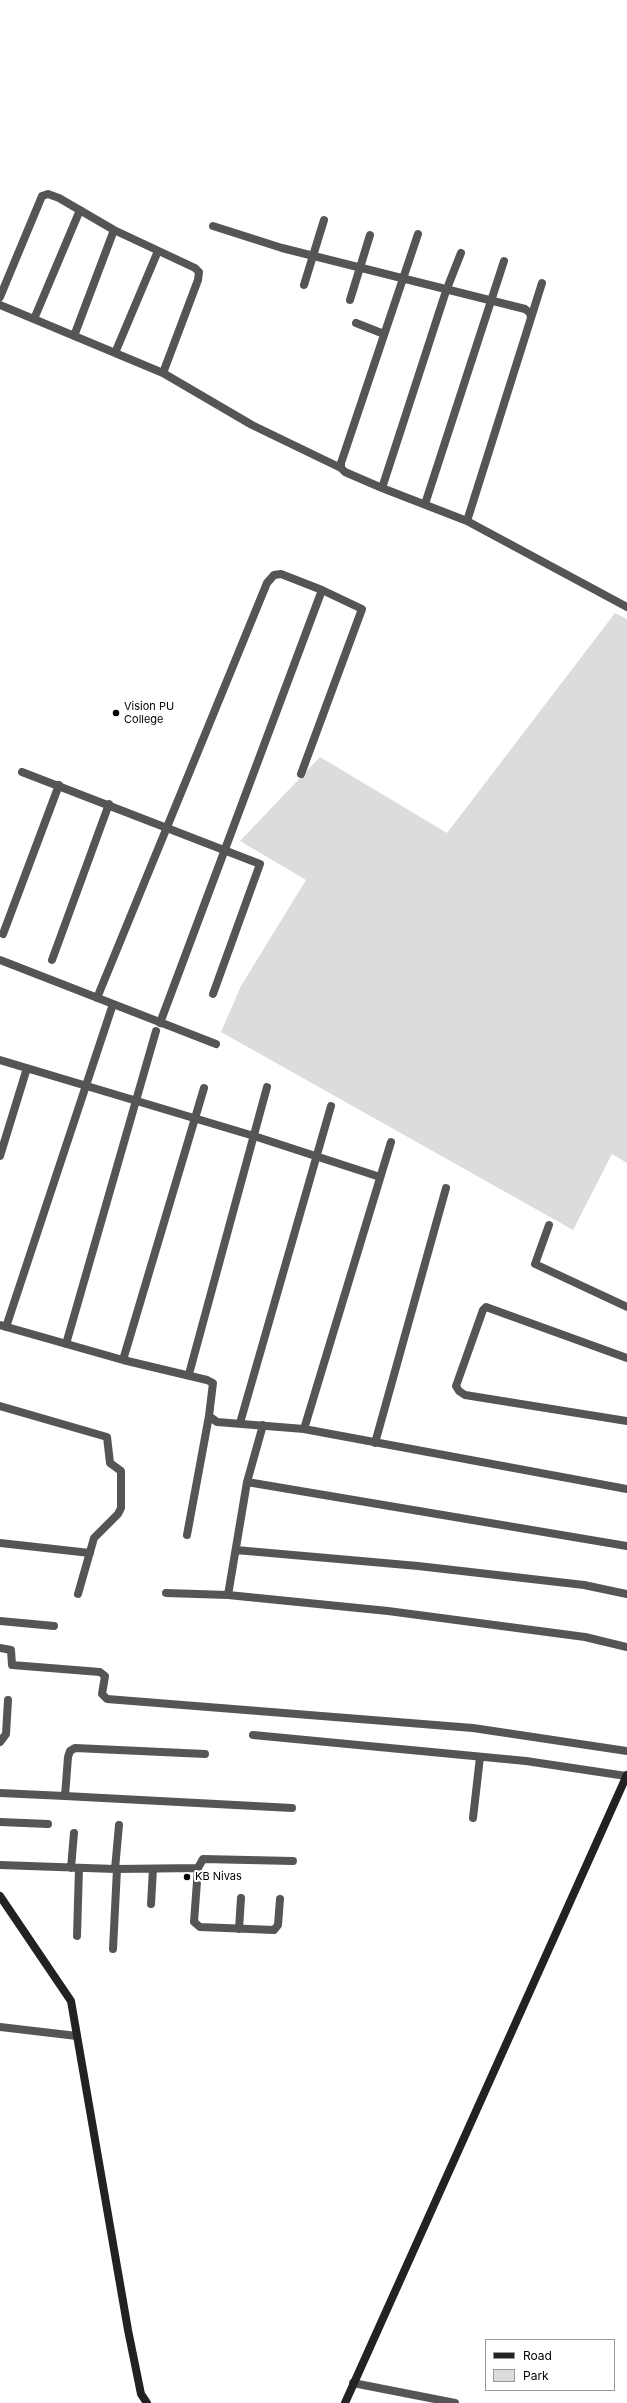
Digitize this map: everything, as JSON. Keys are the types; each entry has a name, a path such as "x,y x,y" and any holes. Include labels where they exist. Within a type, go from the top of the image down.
{"main road":[{"path":"344,2403 627,1775"},
{"path":"1,1898 71,2001 128,2330 141,2394 147,2403"}],"street":[{"path":"0,297 42,196 48,194 59,198 114,230 195,268 199,272 198,280 162,373"},
{"path":"34,319 80,210"},
{"path":"304,285 324,220"},
{"path":"213,226 313,256 402,278 446,291 525,309 531,318"},
{"path":"74,336 114,230"},
{"path":"341,468 341,464 402,278 418,234"},
{"path":"350,300 370,235"},
{"path":"116,353 158,251"},
{"path":"382,488 446,291 461,253"},
{"path":"425,504 492,302 504,261"},
{"path":"467,521 542,282"},
{"path":"0,305 162,373 252,425 341,468 345,472 467,521 627,607"},
{"path":"356,323 384,334"},
{"path":"97,998 168,829 267,583 274,575 281,574 322,590 362,609 301,774"},
{"path":"160,1023 322,590"},
{"path":"22,772 110,804 168,829 260,864 213,994"},
{"path":"3,934 59,785"},
{"path":"52,960 110,804"},
{"path":"0,960 216,1044"},
{"path":"113,1004 3,1326 123,1360 189,1374 213,1383 210,1416 187,1535"},
{"path":"66,1344 134,1100 156,1031"},
{"path":"0,1060 254,1136 380,1177"},
{"path":"0,1156 28,1068"},
{"path":"189,1374 267,1087"},
{"path":"123,1360 204,1088"},
{"path":"240,1423 331,1106"},
{"path":"304,1429 390,1142"},
{"path":"375,1443 446,1188"},
{"path":"549,1225 535,1264 627,1307"},
{"path":"627,1358 486,1307 482,1310 456,1386 459,1392 465,1395 627,1421"},
{"path":"0,1406 107,1437 110,1463 121,1471 121,1508 118,1514 96,1535 78,1594"},
{"path":"210,1416 217,1422 304,1429 627,1490"},
{"path":"228,1595 247,1482 263,1425"},
{"path":"247,1482 627,1546"},
{"path":"0,1543 90,1553"},
{"path":"236,1550 418,1566 584,1585 627,1594"},
{"path":"166,1593 228,1595 396,1612 585,1637 627,1646"},
{"path":"0,1621 54,1626"},
{"path":"0,1648 11,1650 12,1665 100,1672 105,1676 102,1694 107,1699 473,1728 627,1751"},
{"path":"0,1742 6,1734 8,1700"},
{"path":"253,1735 480,1757 627,1775"},
{"path":"65,1796 68,1757 70,1751 75,1748 205,1754"},
{"path":"473,1818 480,1757"},
{"path":"0,1793 292,1808"},
{"path":"0,1822 48,1824"},
{"path":"113,1949 119,1825"},
{"path":"74,1833 77,1936"},
{"path":"280,1899 278,1925 274,1930 200,1926 194,1922 198,1868 204,1859 212,1858 293,1862"},
{"path":"0,1865 116,1869 198,1868"},
{"path":"151,1904 153,1869"},
{"path":"239,1929 241,1898"},
{"path":"0,2027 77,2036"},
{"path":"353,2383 455,2403"}],"green space":[{"path":"615,613 627,619 627,1163 612,1154 573,1230 221,1032 241,986 306,880 240,841 320,757 447,833"}],"place":[{"name":"Vision PU College","path":"116,713"},
{"name":"KB Nivas","path":"187,1877"}]}
